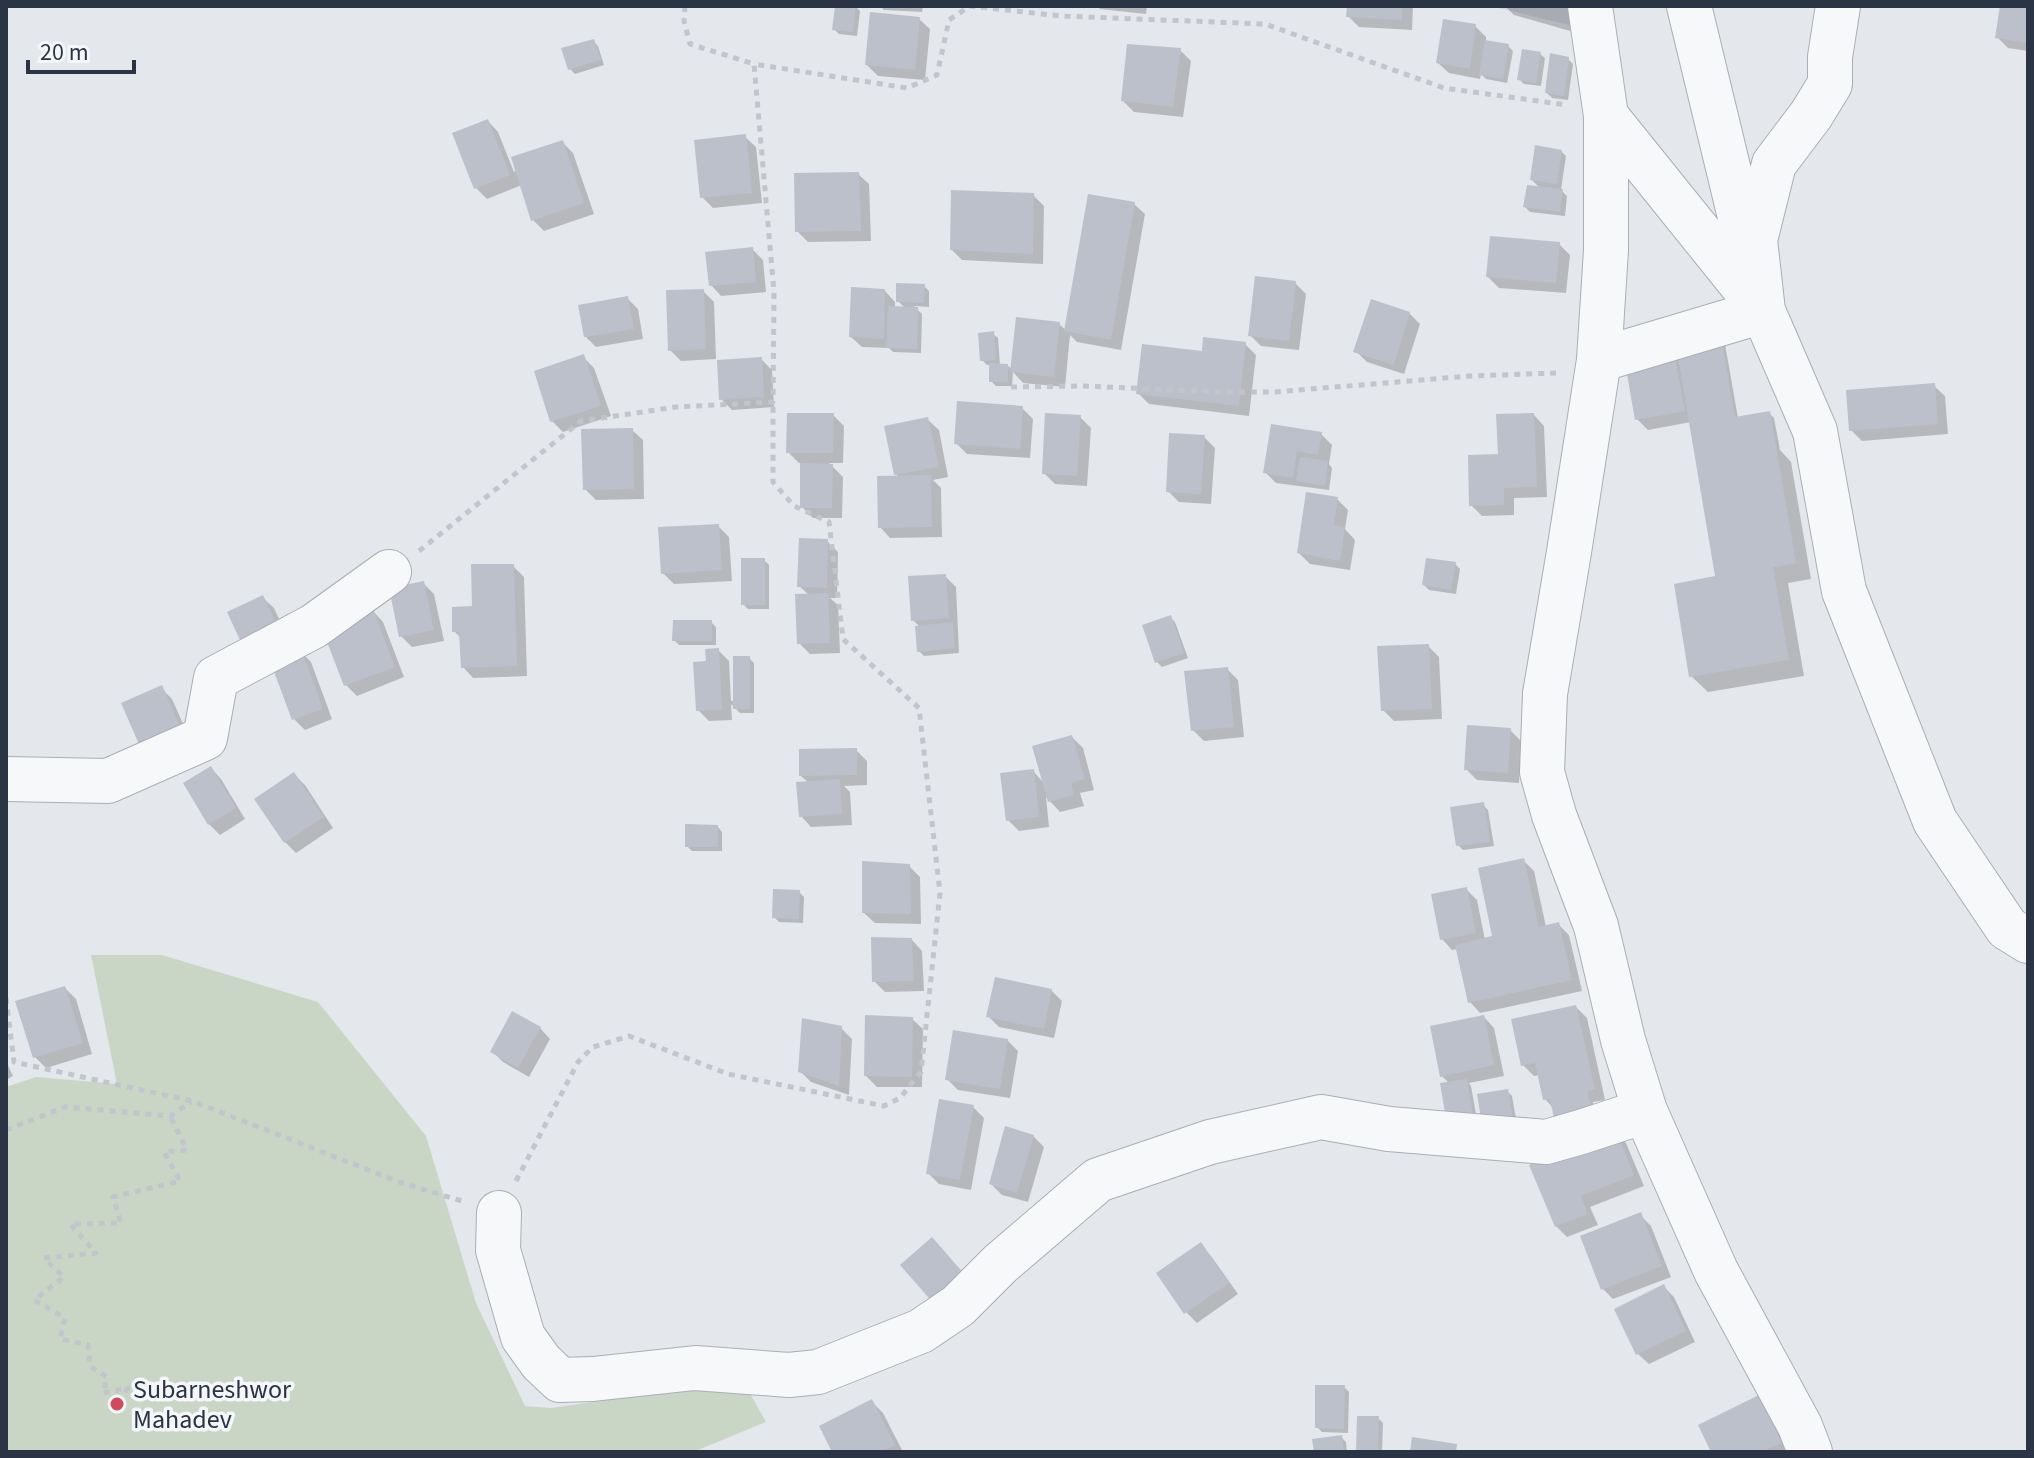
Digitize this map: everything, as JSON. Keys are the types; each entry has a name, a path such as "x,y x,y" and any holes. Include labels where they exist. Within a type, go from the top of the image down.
{"street":[{"path":"1590,6 1606,116 1606,250 1598,366 1545,694 1542,772 1554,815 1596,926 1623,1040 1645,1111 1716,1271 1800,1426 1810,1452"},
{"path":"1689,6 1763,311 1815,431 1844,591 1935,821 2007,928 2028,941"},
{"path":"1763,311 1755,240 1774,164 1830,84 1830,57 1838,6"},
{"path":"1606,116 1763,311"},
{"path":"1598,366 1763,311"},
{"path":"6,779 108,781 205,738 216,678 314,626 389,572"},
{"path":"499,1213 498,1250 523,1337 541,1362 560,1380 695,1368 789,1375 818,1372 921,1331 958,1306 1000,1264 1098,1180 1210,1142 1321,1117 1389,1129 1546,1142 1645,1111"}],"path":[{"path":"685,6 684,21 690,44 754,64 907,88 937,75 949,20 970,6 1061,16 1265,24 1444,88 1560,104 1606,116"},
{"path":"6,998 14,1062 192,1101 399,1182 499,1213 578,1062 593,1047 629,1036 728,1074 884,1106 900,1098 921,1072 940,893 919,708 843,639 829,522 794,506 773,482 774,292 754,64"},
{"path":"1011,387 1275,392 1598,366"},
{"path":"389,572 581,421 676,407 773,402"},
{"path":"6,1130 65,1107 170,1116 192,1101"},
{"path":"110,1411 128,1388 103,1393 107,1377 90,1366 88,1345 60,1339 65,1318 34,1300 64,1277 44,1258 96,1253 70,1224 121,1223 113,1197 180,1181 164,1152 187,1150 170,1116"}],"shaded area":[{"path":"1490,6 1588,6 1590,30"}],"green space":[{"path":"91,955 162,955 318,1002 426,1136 476,1303 525,1406 551,1408 743,1381 766,1422 693,1452 6,1452 6,1087 36,1077 117,1084"}],"building":[{"path":"835,6 856,6 853,32 832,30"},
{"path":"1347,6 1402,6 1402,20 1346,17"},
{"path":"2000,6 2028,6 2028,43 1995,38"},
{"path":"870,12 920,17 915,70 865,65"},
{"path":"1443,19 1476,24 1470,69 1436,63"},
{"path":"594,39 601,60 568,70 561,48"},
{"path":"1485,40 1509,44 1503,79 1479,75"},
{"path":"1127,44 1181,48 1173,107 1121,101"},
{"path":"1522,49 1541,52 1536,83 1517,80"},
{"path":"1550,53 1569,57 1564,96 1545,93"},
{"path":"488,119 510,175 474,189 452,133"},
{"path":"746,134 752,193 700,198 694,140"},
{"path":"563,140 584,203 531,221 511,157"},
{"path":"1535,145 1562,150 1557,184 1530,180"},
{"path":"859,172 861,231 795,232 794,173"},
{"path":"1527,185 1563,189 1560,212 1523,207"},
{"path":"951,190 1034,193 1033,254 950,250"},
{"path":"1088,194 1135,202 1111,340 1064,331"},
{"path":"1490,236 1560,242 1556,283 1486,277"},
{"path":"753,247 756,282 709,286 705,252"},
{"path":"1255,276 1296,281 1289,341 1248,336"},
{"path":"896,283 925,284 924,303 896,302"},
{"path":"851,287 885,289 884,339 849,337"},
{"path":"704,289 706,349 668,351 666,290"},
{"path":"628,296 634,329 584,337 578,305"},
{"path":"1371,299 1410,312 1394,365 1353,352"},
{"path":"888,306 918,307 917,349 886,348"},
{"path":"1016,317 1060,322 1054,377 1010,372"},
{"path":"994,331 996,360 980,361 978,333"},
{"path":"1203,337 1246,342 1239,406 1136,394 1142,344 1202,351"},
{"path":"1721,337 1735,417 1770,411 1796,563 1773,567 1789,660 1689,677 1674,584 1715,576 1676,345"},
{"path":"1673,348 1685,411 1635,420 1624,357"},
{"path":"584,354 601,406 550,422 534,371"},
{"path":"762,357 764,397 719,400 717,360"},
{"path":"989,363 1008,364 1008,382 989,382"},
{"path":"1935,383 1938,424 1849,431 1846,390"},
{"path":"957,401 1023,406 1020,449 954,444"},
{"path":"787,413 834,413 833,453 786,453"},
{"path":"1045,413 1081,415 1077,476 1042,474"},
{"path":"1534,413 1537,487 1504,488 1504,505 1469,506 1468,455 1498,454 1496,414"},
{"path":"928,417 939,467 894,475 884,426"},
{"path":"1271,424 1322,432 1318,455 1297,451 1293,478 1263,473"},
{"path":"633,428 634,489 583,490 581,429"},
{"path":"1169,433 1205,435 1201,494 1166,492"},
{"path":"1300,457 1328,461 1325,486 1296,481"},
{"path":"800,463 833,464 832,508 800,508"},
{"path":"931,475 932,527 878,528 877,476"},
{"path":"1306,492 1338,497 1334,525 1345,527 1340,561 1297,553"},
{"path":"719,524 722,570 661,574 658,527"},
{"path":"799,538 828,539 827,588 797,587"},
{"path":"741,558 765,558 765,605 741,605"},
{"path":"1426,558 1456,562 1451,590 1422,585"},
{"path":"471,564 514,564 517,666 461,668 459,632 452,632 452,607 472,606"},
{"path":"946,574 949,618 911,621 908,576"},
{"path":"424,581 434,630 399,637 389,588"},
{"path":"828,593 830,643 797,644 795,594"},
{"path":"263,595 281,633 245,651 227,612"},
{"path":"373,609 395,667 344,686 322,629"},
{"path":"1171,615 1184,653 1155,663 1142,625"},
{"path":"673,620 712,620 712,641 672,641"},
{"path":"953,622 955,648 917,652 915,626"},
{"path":"1429,644 1432,709 1381,711 1377,646"},
{"path":"719,648 722,710 696,711 693,662 706,661 705,649"},
{"path":"301,649 323,709 292,720 270,661"},
{"path":"733,656 750,656 750,709 733,709"},
{"path":"1228,667 1234,727 1191,731 1184,671"},
{"path":"162,685 183,733 142,751 121,703"},
{"path":"1467,725 1511,728 1508,773 1464,770"},
{"path":"1072,735 1085,779 1071,783 1074,795 1048,802 1032,746"},
{"path":"857,748 857,775 799,776 799,749"},
{"path":"211,766 236,808 208,825 183,783"},
{"path":"1034,769 1039,817 1006,821 1000,773"},
{"path":"294,772 324,817 284,843 254,799"},
{"path":"840,779 842,814 799,817 796,782"},
{"path":"1484,802 1490,842 1456,846 1450,807"},
{"path":"685,824 718,825 718,847 685,847"},
{"path":"1524,858 1539,927 1559,922 1572,980 1468,1003 1455,945 1492,936 1478,868"},
{"path":"862,861 910,864 911,914 862,913"},
{"path":"1467,887 1476,933 1440,940 1431,894"},
{"path":"773,889 800,890 799,919 772,918"},
{"path":"871,937 912,938 914,981 872,982"},
{"path":"995,977 1052,989 1044,1029 986,1017"},
{"path":"65,986 83,1043 33,1058 15,1001"},
{"path":"1576,1005 1595,1089 1587,1091 1594,1119 1556,1128 1550,1099 1543,1100 1535,1063 1521,1066 1511,1019"},
{"path":"512,1011 541,1027 518,1068 490,1052"},
{"path":"865,1015 913,1017 912,1077 864,1076"},
{"path":"1484,1015 1494,1065 1440,1077 1430,1026"},
{"path":"802,1018 842,1026 839,1086 798,1072"},
{"path":"953,1030 1008,1039 1000,1089 945,1080"},
{"path":"1467,1079 1475,1127 1448,1131 1440,1083"},
{"path":"1508,1089 1514,1125 1483,1131 1477,1094"},
{"path":"939,1099 974,1105 960,1180 926,1174"},
{"path":"1005,1126 1034,1135 1017,1193 989,1184"},
{"path":"1616,1130 1634,1175 1581,1196 1588,1214 1555,1227 1529,1165"},
{"path":"1641,1212 1662,1266 1601,1290 1580,1236"},
{"path":"932,1237 966,1276 935,1305 900,1265"},
{"path":"1201,1242 1229,1283 1184,1314 1156,1273"},
{"path":"1664,1284 1686,1331 1636,1355 1614,1309"},
{"path":"1315,1385 1345,1385 1344,1429 1315,1428"},
{"path":"1759,1395 1782,1443 1768,1449 1769,1452 1711,1452 1698,1425"},
{"path":"872,1399 895,1445 881,1452 832,1452 819,1426"},
{"path":"1357,1416 1379,1416 1378,1452 1356,1452"},
{"path":"1342,1435 1344,1452 1314,1452 1312,1439"},
{"path":"1412,1437 1457,1444 1456,1452 1410,1452"}],"place":[{"name":"Subarneshwor Mahadev","path":"117,1404"}]}
